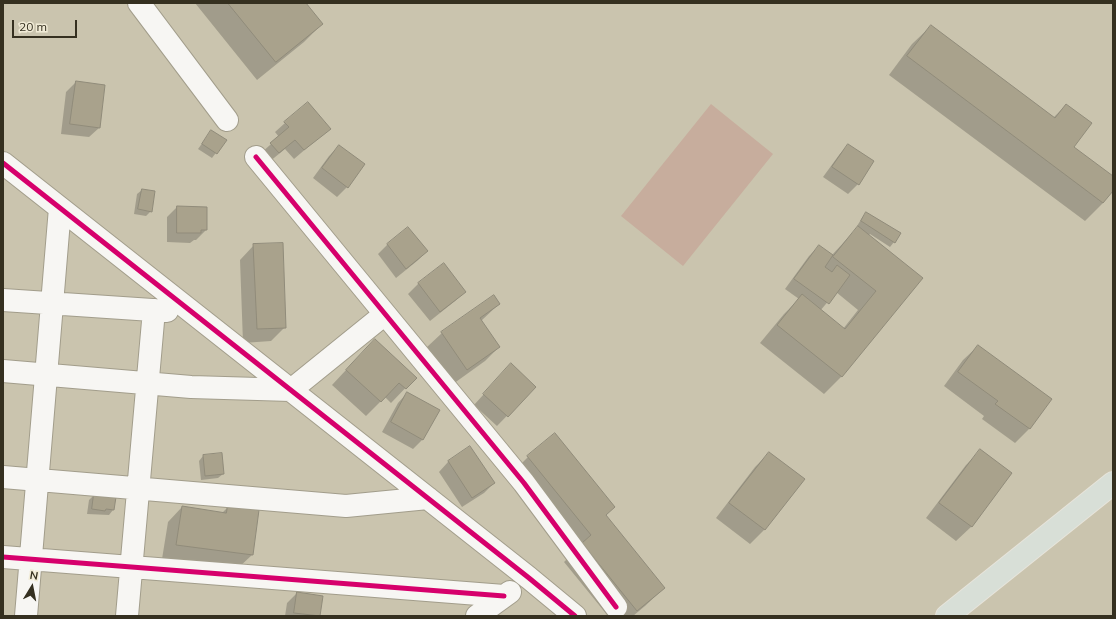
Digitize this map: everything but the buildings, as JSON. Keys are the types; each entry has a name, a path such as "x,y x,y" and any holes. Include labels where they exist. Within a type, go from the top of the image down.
{"main road":[{"path":"947,616 1113,483"}],"street":[{"path":"139,3 227,120"},
{"path":"256,158 524,483 616,607"},
{"path":"3,163 428,498 575,616"},
{"path":"26,616 60,208"},
{"path":"3,300 194,313"},
{"path":"127,616 154,310"},
{"path":"3,372 191,387 291,390 385,314"},
{"path":"3,478 346,506 428,498"},
{"path":"3,557 504,596"},
{"path":"477,616 529,578"}],"shaded area":[{"path":"711,104 773,154 683,266 621,216"}],"cycle path":[{"path":"256,157 524,483 616,607"},
{"path":"3,163 529,578 575,616"},
{"path":"3,557 504,596"}]}
